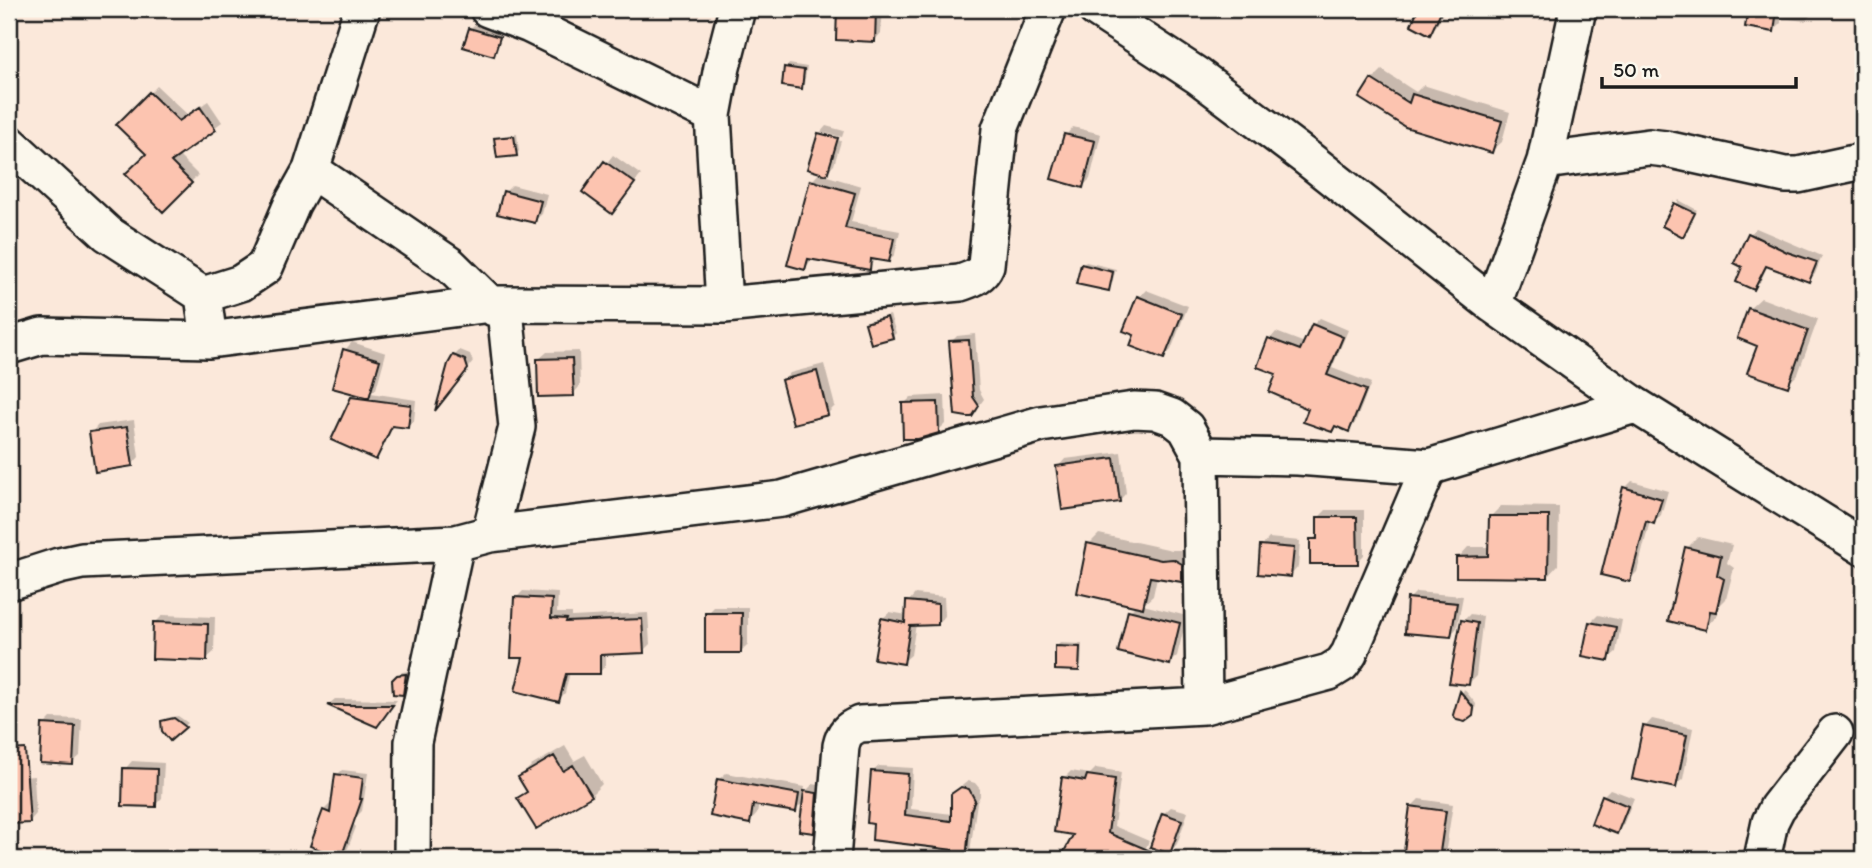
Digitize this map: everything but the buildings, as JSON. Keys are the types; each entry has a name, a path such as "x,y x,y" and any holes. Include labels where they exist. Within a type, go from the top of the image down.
{"street":[{"path":"203,295 241,283 265,267 292,204 311,170 362,9"},
{"path":"488,9 530,25 713,115"},
{"path":"724,305 713,115 737,9"},
{"path":"9,346 42,336 209,340 491,304 724,305 960,283 976,278 983,272 988,255 1000,129 1048,9"},
{"path":"1096,9 1198,76 1493,305 1635,405 1860,536"},
{"path":"1493,305 1545,160 1577,9"},
{"path":"9,143 108,234 203,295 209,340"},
{"path":"1545,160 1649,147 1785,175 1798,175 1863,161"},
{"path":"311,170 450,265 491,304 505,310 517,427 490,534"},
{"path":"1201,455 1298,457 1429,467 1635,405"},
{"path":"9,582 82,561 456,543 490,534 782,499 1041,424 1133,410 1155,411 1172,417 1186,428 1201,455 1204,706"},
{"path":"832,859 841,746 849,728 860,723 1204,706 1329,672 1342,664 1349,654 1429,467"},
{"path":"412,859 413,741 456,543"},
{"path":"1762,859 1770,822 1777,808 1835,733"}]}
